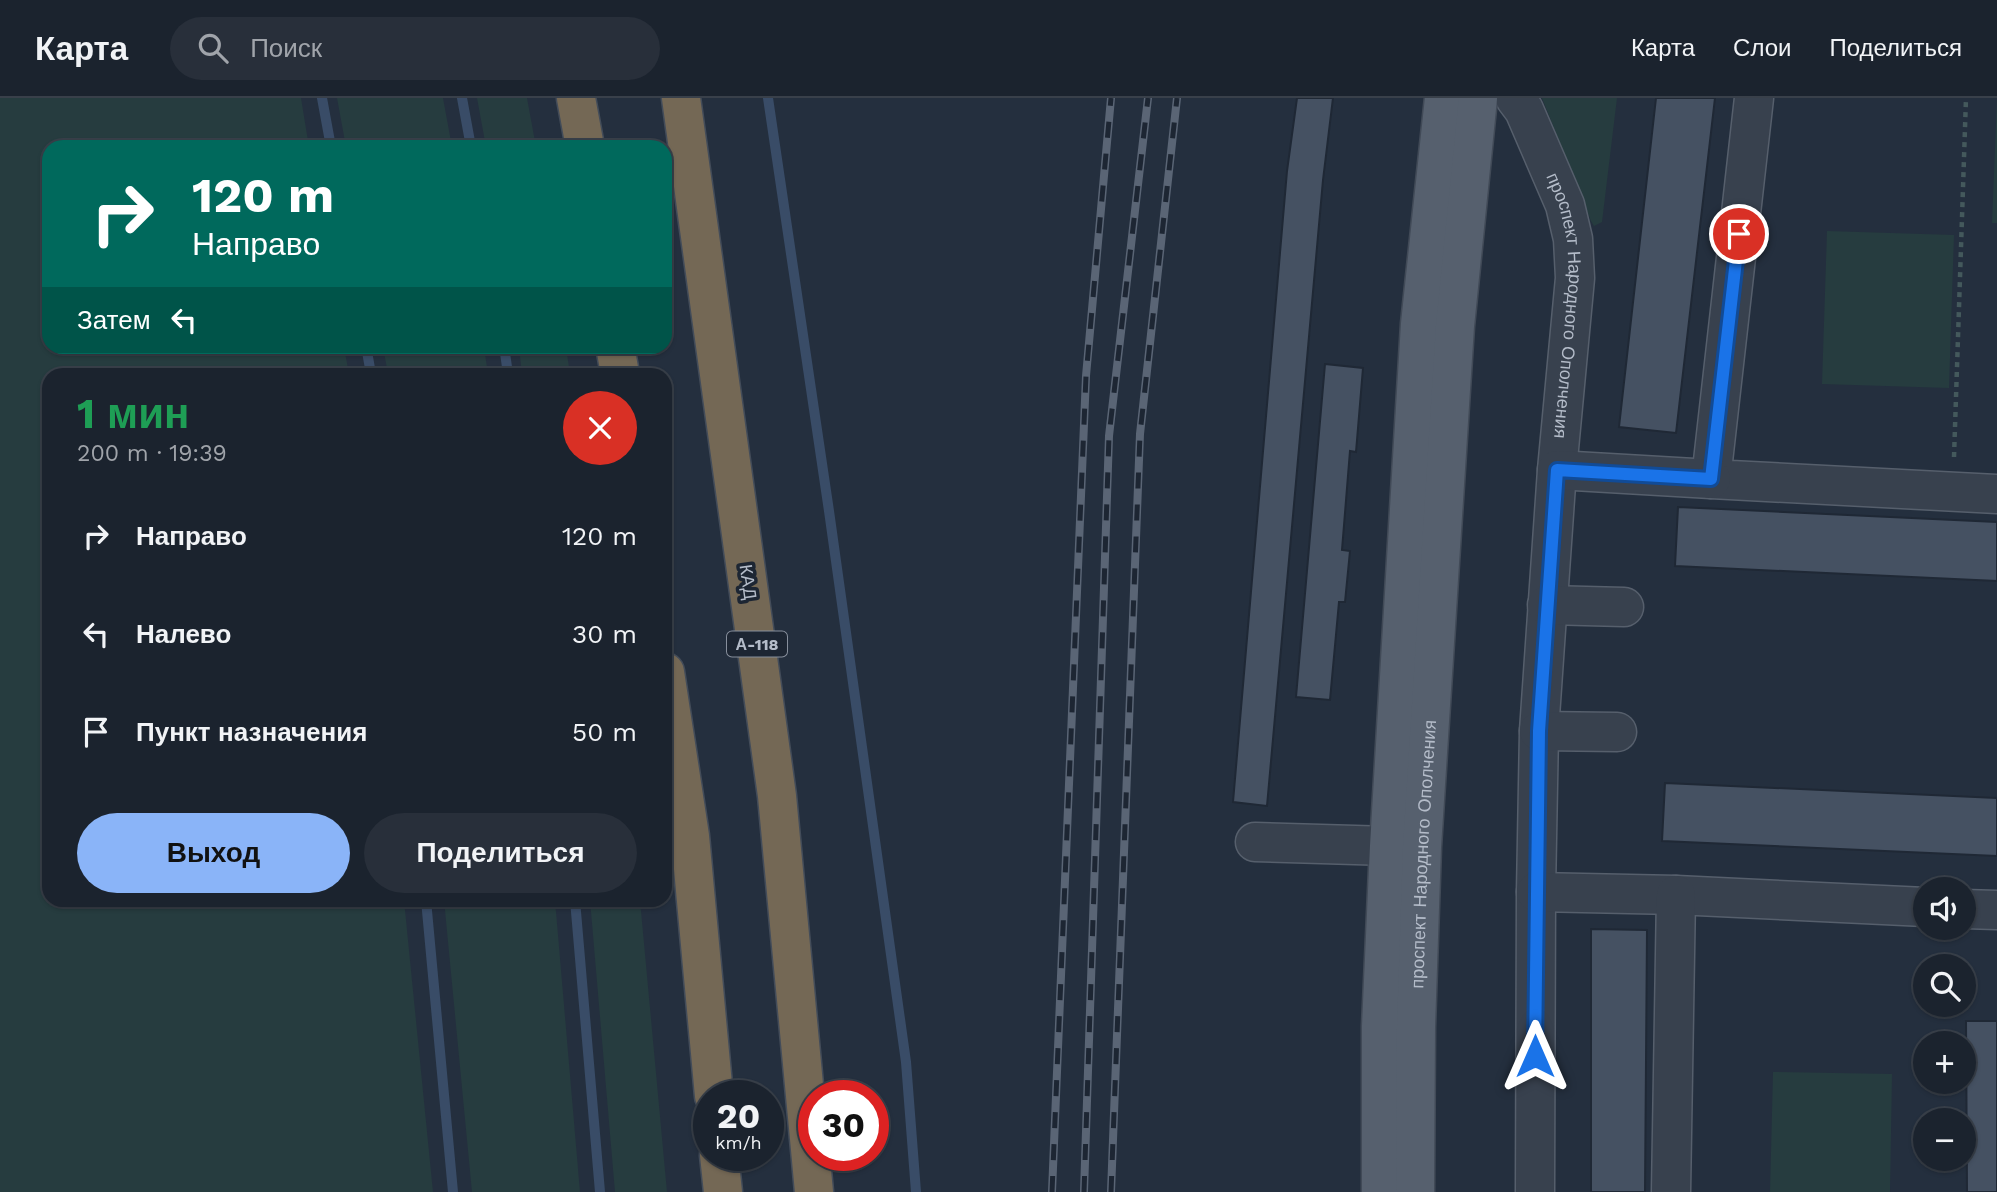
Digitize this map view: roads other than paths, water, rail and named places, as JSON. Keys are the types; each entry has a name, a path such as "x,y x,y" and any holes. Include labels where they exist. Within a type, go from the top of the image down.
{"highway":[{"path":"576,98 584,140"},
{"name":"КАД","path":"681,98 777,796 814,1192"},
{"path":"672,718 690,836 713,1080"},
{"path":"721,1171 723,1192"}],"main road":[{"name":"проспект Народного Ополчения","path":"1381,1192 1381,1026 1389,846 1420,324 1444,98"},
{"name":"проспект Народного Ополчения","path":"1415,1192 1416,1027 1424,820 1455,326 1478,98"}],"street":[{"name":"проспект Народного Ополчения","path":"1515,98 1524,110 1565,205 1573,239 1575,278 1557,470 1539,731 1535,1192"},
{"path":"1711,479 1754,98"},
{"path":"1557,470 1997,494"},
{"path":"1547,605 1624,607"},
{"path":"1539,731 1618,733"},
{"path":"1255,842 1389,846"},
{"path":"1536,892 1676,895 1913,906"},
{"path":"1671,1192 1676,895"},
{"path":"1976,909 1997,910"}],"waterway":[{"path":"322,98 330,140"},
{"path":"462,98 470,140"},
{"path":"768,98 906,1062 916,1192"},
{"path":"367,354 370,368"},
{"path":"505,354 507,368"},
{"path":"427,907 453,1192"},
{"path":"576,907 600,1192"}],"railway":[{"path":"1052,1192 1086,376 1111,98"},
{"path":"1084,1192 1109,436 1148,98"},
{"path":"1111,1192 1140,434 1177,98"}]}
